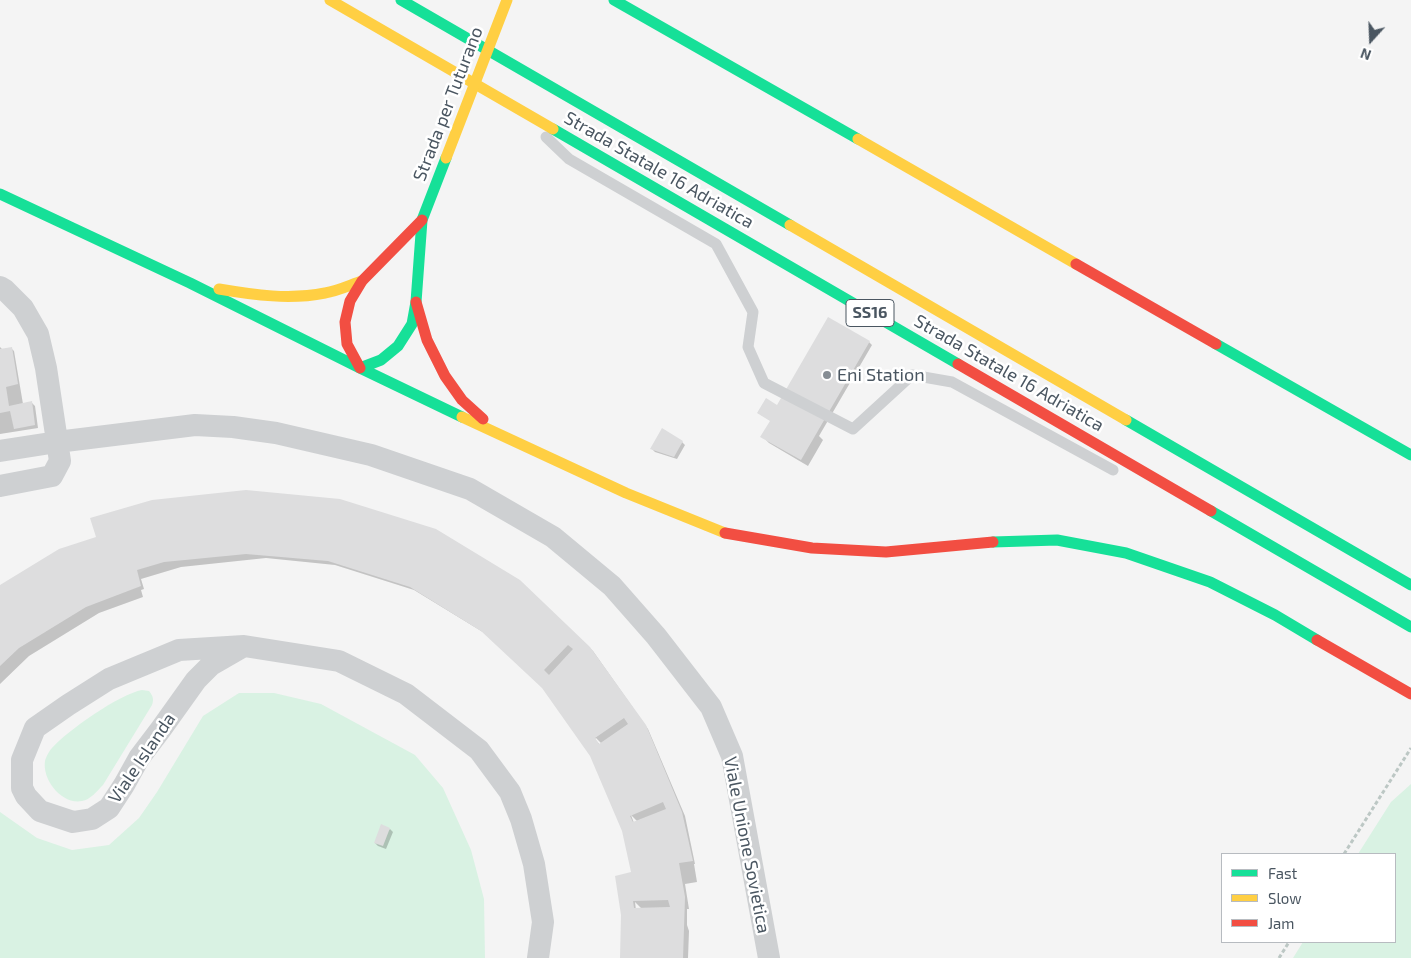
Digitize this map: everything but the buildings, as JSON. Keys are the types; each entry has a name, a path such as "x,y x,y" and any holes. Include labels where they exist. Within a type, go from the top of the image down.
{"main road":[{"name":"Strada Statale 16 Adriatica","path":"330,0 1411,627"},
{"name":"Strada Statale 16 Adriatica","path":"401,0 1411,585"},
{"name":"Strada per Tuturano","path":"422,220 506,0"},
{"path":"614,0 1411,455"},
{"path":"0,194 190,283 360,368 501,435 626,493 722,533 812,548 886,552 995,542 1057,540 1126,553 1210,582 1275,615 1411,694"},
{"path":"360,368 347,344 345,322 350,301 362,281 422,220"},
{"path":"360,368 381,360 398,346 412,324 416,302 422,220"},
{"path":"190,283 246,294 285,298 322,294 362,281"},
{"path":"416,302 426,340 444,376 462,400 501,435"}],"street":[{"path":"0,287 6,290 23,308 38,334 46,368 60,461 52,476 0,486"},
{"name":"Viale Unione Sovietica","path":"0,451 57,442 195,426 232,427 276,433 371,455 470,489 553,537 612,586 656,636 711,707 732,756 769,958"},
{"name":"Viale Islanda","path":"244,646 211,665 196,680 139,758 109,808 92,818 73,822 40,811 26,796 22,788 22,760 35,728 68,704 109,679 180,650 244,646 339,661 406,694 480,750 510,792 521,818 534,864 543,922 538,958"}],"lane":[{"path":"514,106 569,159 716,244 753,312 748,347 764,383 853,429 912,374 952,382 1126,476 1174,489"}],"path":[{"path":"1345,853 1411,748"},
{"path":"1279,958 1288,943"}],"green space":[{"path":"142,690 149,691 153,699 152,705 103,785 91,797 82,801 67,799 61,795 50,783 45,768 45,759 51,749 70,732 108,705"},
{"path":"239,693 274,693 321,704 415,755 443,788 471,850 484,899 485,958 0,958 0,812 37,838 72,850 109,845 139,818 203,716"},
{"path":"1411,784 1411,958 1293,958 1302,943 1396,943 1396,853 1359,853 1391,802"}],"traffic: fast":[{"path":"401,0 790,225"},
{"path":"614,0 858,139"},
{"path":"553,129 958,364"},
{"path":"360,368 381,360 398,346 412,324 416,302 422,220 446,158"},
{"path":"0,194 190,283 462,417"},
{"path":"1216,344 1411,455"},
{"path":"1126,420 1411,585"},
{"path":"1211,511 1411,627"},
{"path":"993,542 1057,540 1126,553 1210,582 1275,615 1317,640"}],"traffic: slow":[{"path":"330,0 553,129"},
{"path":"446,158 507,0"},
{"path":"858,139 1076,264"},
{"path":"790,225 1126,420"},
{"path":"219,289 259,295 299,296 330,292 362,281"},
{"path":"462,417 626,493 725,533"}],"traffic: jam":[{"path":"360,368 347,344 345,322 350,301 362,281 422,220"},
{"path":"1076,264 1216,344"},
{"path":"416,302 427,340 445,376 462,400 483,419"},
{"path":"958,364 1211,511"},
{"path":"725,533 812,548 886,552 993,542"},
{"path":"1317,640 1411,694"}],"place":[{"name":"Eni Station","path":"827,375"}]}
